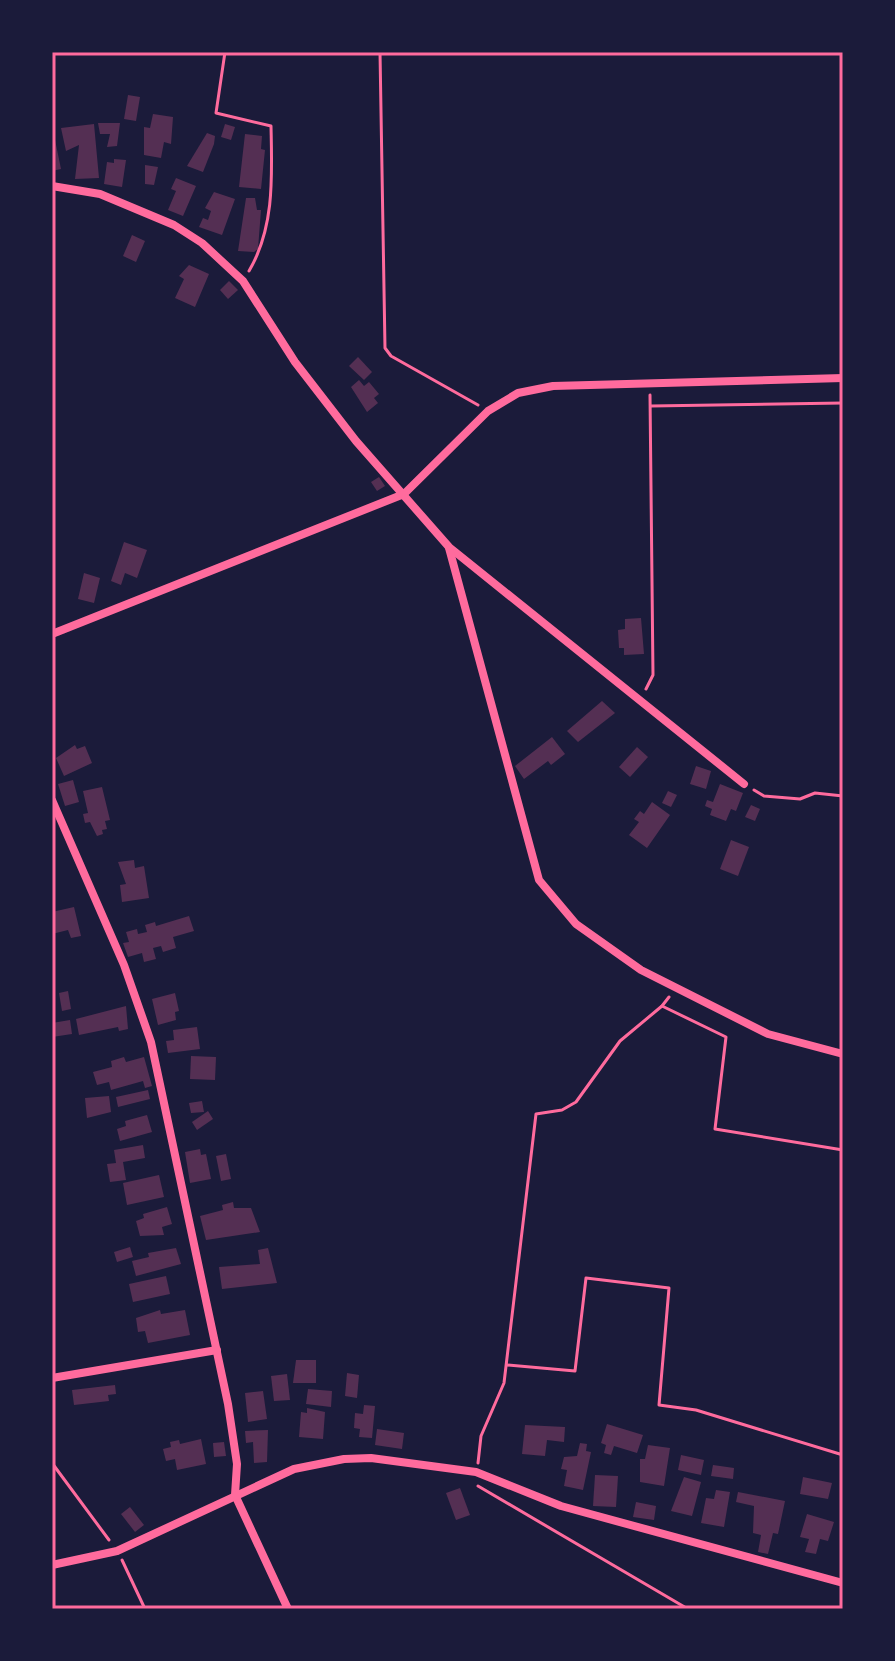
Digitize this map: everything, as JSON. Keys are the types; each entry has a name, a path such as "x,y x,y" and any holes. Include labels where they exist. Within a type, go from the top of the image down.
{"street":[{"path":"52,186 100,194 174,225 202,243 243,281 295,362 356,441 449,547 744,784"},
{"path":"52,634 404,494 488,411 518,393 553,386 843,378"},
{"path":"449,547 539,880 576,924 602,945 676,988 768,1034 843,1054"},
{"path":"52,800 119,952 151,1042 217,1350 237,1464 235,1495 288,1609"},
{"path":"52,1378 217,1350"},
{"path":"52,1565 117,1551 294,1469 344,1459 371,1458 476,1472 561,1506 843,1583"}],"path":[{"path":"225,52 216,113 271,126 272,193 261,252 243,281"},
{"path":"380,52 385,348 391,356 488,411"},
{"path":"640,701 653,675 649,383"},
{"path":"651,406 843,403"},
{"path":"744,784 764,796 800,799 815,793 843,796"},
{"path":"676,988 662,1006 620,1041 576,1102 562,1110 536,1114 507,1365 504,1383 481,1436 476,1483 482,1491 688,1609"},
{"path":"662,1006 726,1037 715,1129 843,1150"},
{"path":"507,1365 575,1371 586,1278 669,1288 659,1405 696,1410 843,1455"},
{"path":"52,1463 117,1551 145,1609"}],"building":[{"path":"128,95 140,97 136,121 124,119"},
{"path":"153,114 173,117 171,144 164,142 161,158 144,155 144,127 150,128"},
{"path":"98,123 120,123 117,146 107,147 110,134 100,134"},
{"path":"94,124 99,178 75,179 79,145 66,151 61,128"},
{"path":"225,124 235,127 231,140 221,137"},
{"path":"207,133 215,136 203,172 187,166"},
{"path":"245,134 262,136 261,149 265,150 261,189 239,187"},
{"path":"52,136 61,169 52,171"},
{"path":"114,159 126,160 122,187 104,184 107,162 114,163"},
{"path":"145,165 158,167 154,185 145,184"},
{"path":"176,178 196,186 183,216 168,210 176,191 171,189"},
{"path":"214,192 235,199 222,235 199,227 203,218 208,220 211,211 205,208"},
{"path":"246,198 255,198 257,210 261,210 258,249 254,252 238,251"},
{"path":"132,235 145,241 136,262 123,256"},
{"path":"189,265 209,274 195,307 175,298 184,279 179,276"},
{"path":"229,281 238,290 228,299 220,290"},
{"path":"358,357 372,372 364,380 349,366"},
{"path":"359,380 364,386 369,382 379,394 374,398 378,403 367,412 351,387"},
{"path":"379,477 385,486 377,491 371,482"},
{"path":"124,542 147,550 137,578 125,573 121,585 111,581"},
{"path":"84,573 100,578 94,603 78,599"},
{"path":"641,618 644,654 624,655 624,648 619,648 618,630 625,629 625,619"},
{"path":"602,701 615,713 578,742 567,731"},
{"path":"552,737 565,754 551,765 548,761 524,779 515,766"},
{"path":"75,745 77,749 85,746 92,763 64,776 56,758"},
{"path":"637,747 648,757 630,777 619,767"},
{"path":"696,766 711,771 706,789 690,784"},
{"path":"73,780 79,802 65,806 58,784"},
{"path":"720,784 743,793 736,811 731,809 726,821 710,815 712,809 705,806 707,800 713,802"},
{"path":"102,787 110,820 105,821 107,829 102,830 103,834 97,836 90,822 85,823 83,814 88,813 83,791"},
{"path":"668,791 677,795 671,807 662,803"},
{"path":"652,802 670,815 647,848 629,835 639,822 634,819 640,811 644,814"},
{"path":"751,805 760,809 755,821 745,817"},
{"path":"731,840 749,847 738,876 720,869"},
{"path":"134,860 135,868 144,866 149,898 122,902 120,885 126,884 118,862"},
{"path":"74,907 81,936 71,938 68,930 52,934 52,912"},
{"path":"189,916 194,931 173,937 176,948 163,952 161,946 153,948 156,959 144,962 142,953 128,957 123,943 129,942 126,932 137,929 138,934 147,932 145,925 155,922 156,926"},
{"path":"68,991 71,1009 62,1011 59,993"},
{"path":"175,993 179,1011 175,1012 176,1020 158,1025 152,999"},
{"path":"126,1006 128,1029 119,1031 118,1027 79,1035 76,1019"},
{"path":"70,1020 72,1034 52,1037 52,1023"},
{"path":"197,1027 200,1049 168,1053 166,1041 174,1040 173,1030"},
{"path":"191,1056 216,1057 215,1080 190,1079"},
{"path":"124,1057 126,1062 144,1057 152,1086 145,1088 143,1081 111,1090 109,1082 97,1085 93,1072 112,1067 111,1061"},
{"path":"148,1090 150,1099 118,1107 116,1097"},
{"path":"109,1096 111,1112 87,1118 85,1098"},
{"path":"202,1101 204,1112 191,1113 189,1103"},
{"path":"208,1111 213,1119 197,1130 192,1122"},
{"path":"147,1115 152,1132 120,1141 117,1129 126,1126 125,1121"},
{"path":"143,1145 145,1158 123,1162 126,1180 110,1182 107,1164 116,1163 114,1150"},
{"path":"200,1149 201,1155 206,1154 211,1179 190,1183 185,1152"},
{"path":"226,1154 231,1179 221,1181 216,1156"},
{"path":"159,1175 164,1197 127,1205 123,1183"},
{"path":"233,1202 234,1208 251,1208 260,1232 206,1240 200,1216 223,1210 222,1205"},
{"path":"167,1207 172,1224 162,1227 164,1235 140,1236 136,1221 144,1218 143,1214"},
{"path":"130,1247 133,1257 117,1262 114,1252"},
{"path":"176,1248 181,1264 136,1276 132,1261 149,1257 148,1253"},
{"path":"268,1248 277,1283 222,1289 219,1267 260,1264 258,1250"},
{"path":"166,1276 170,1294 133,1302 129,1284"},
{"path":"160,1310 161,1314 185,1310 190,1335 148,1343 145,1331 138,1332 136,1318"},
{"path":"296,1360 316,1360 316,1383 293,1383"},
{"path":"347,1373 359,1375 357,1398 345,1396"},
{"path":"287,1374 290,1400 274,1401 271,1376"},
{"path":"115,1385 116,1394 108,1395 109,1401 74,1405 72,1390"},
{"path":"308,1389 332,1391 331,1407 306,1404"},
{"path":"263,1391 267,1419 248,1422 245,1393"},
{"path":"364,1405 375,1406 372,1438 359,1437 360,1429 354,1428 355,1413 363,1414"},
{"path":"307,1408 325,1412 323,1439 299,1437 301,1412 307,1413"},
{"path":"607,1424 643,1435 637,1453 614,1446 611,1455 604,1453 606,1445 601,1443"},
{"path":"525,1425 565,1427 564,1442 547,1440 545,1456 522,1454"},
{"path":"377,1429 404,1433 402,1449 375,1445"},
{"path":"268,1430 267,1462 254,1463 253,1442 246,1443 245,1431"},
{"path":"201,1439 206,1464 177,1470 175,1459 166,1461 163,1449 171,1447 170,1442 179,1440 180,1444"},
{"path":"224,1442 226,1456 214,1457 213,1443"},
{"path":"580,1443 587,1444 586,1451 591,1452 583,1490 564,1486 567,1470 561,1469 564,1457 577,1456"},
{"path":"648,1445 670,1448 664,1486 640,1482 640,1459 645,1459"},
{"path":"681,1455 704,1460 701,1475 678,1470"},
{"path":"713,1465 734,1468 733,1479 711,1476"},
{"path":"595,1475 618,1476 616,1507 593,1506"},
{"path":"684,1477 701,1482 692,1516 671,1511"},
{"path":"803,1477 832,1483 828,1499 800,1494"},
{"path":"460,1488 470,1515 456,1520 446,1493"},
{"path":"716,1490 730,1492 724,1527 701,1523 706,1498 714,1499"},
{"path":"738,1492 785,1501 778,1534 773,1533 768,1554 758,1552 761,1535 753,1533 754,1506 736,1502"},
{"path":"636,1502 656,1506 654,1520 633,1517"},
{"path":"130,1507 144,1525 135,1532 121,1514"},
{"path":"807,1514 834,1522 828,1541 820,1539 816,1554 805,1552 809,1539 800,1537"}]}
